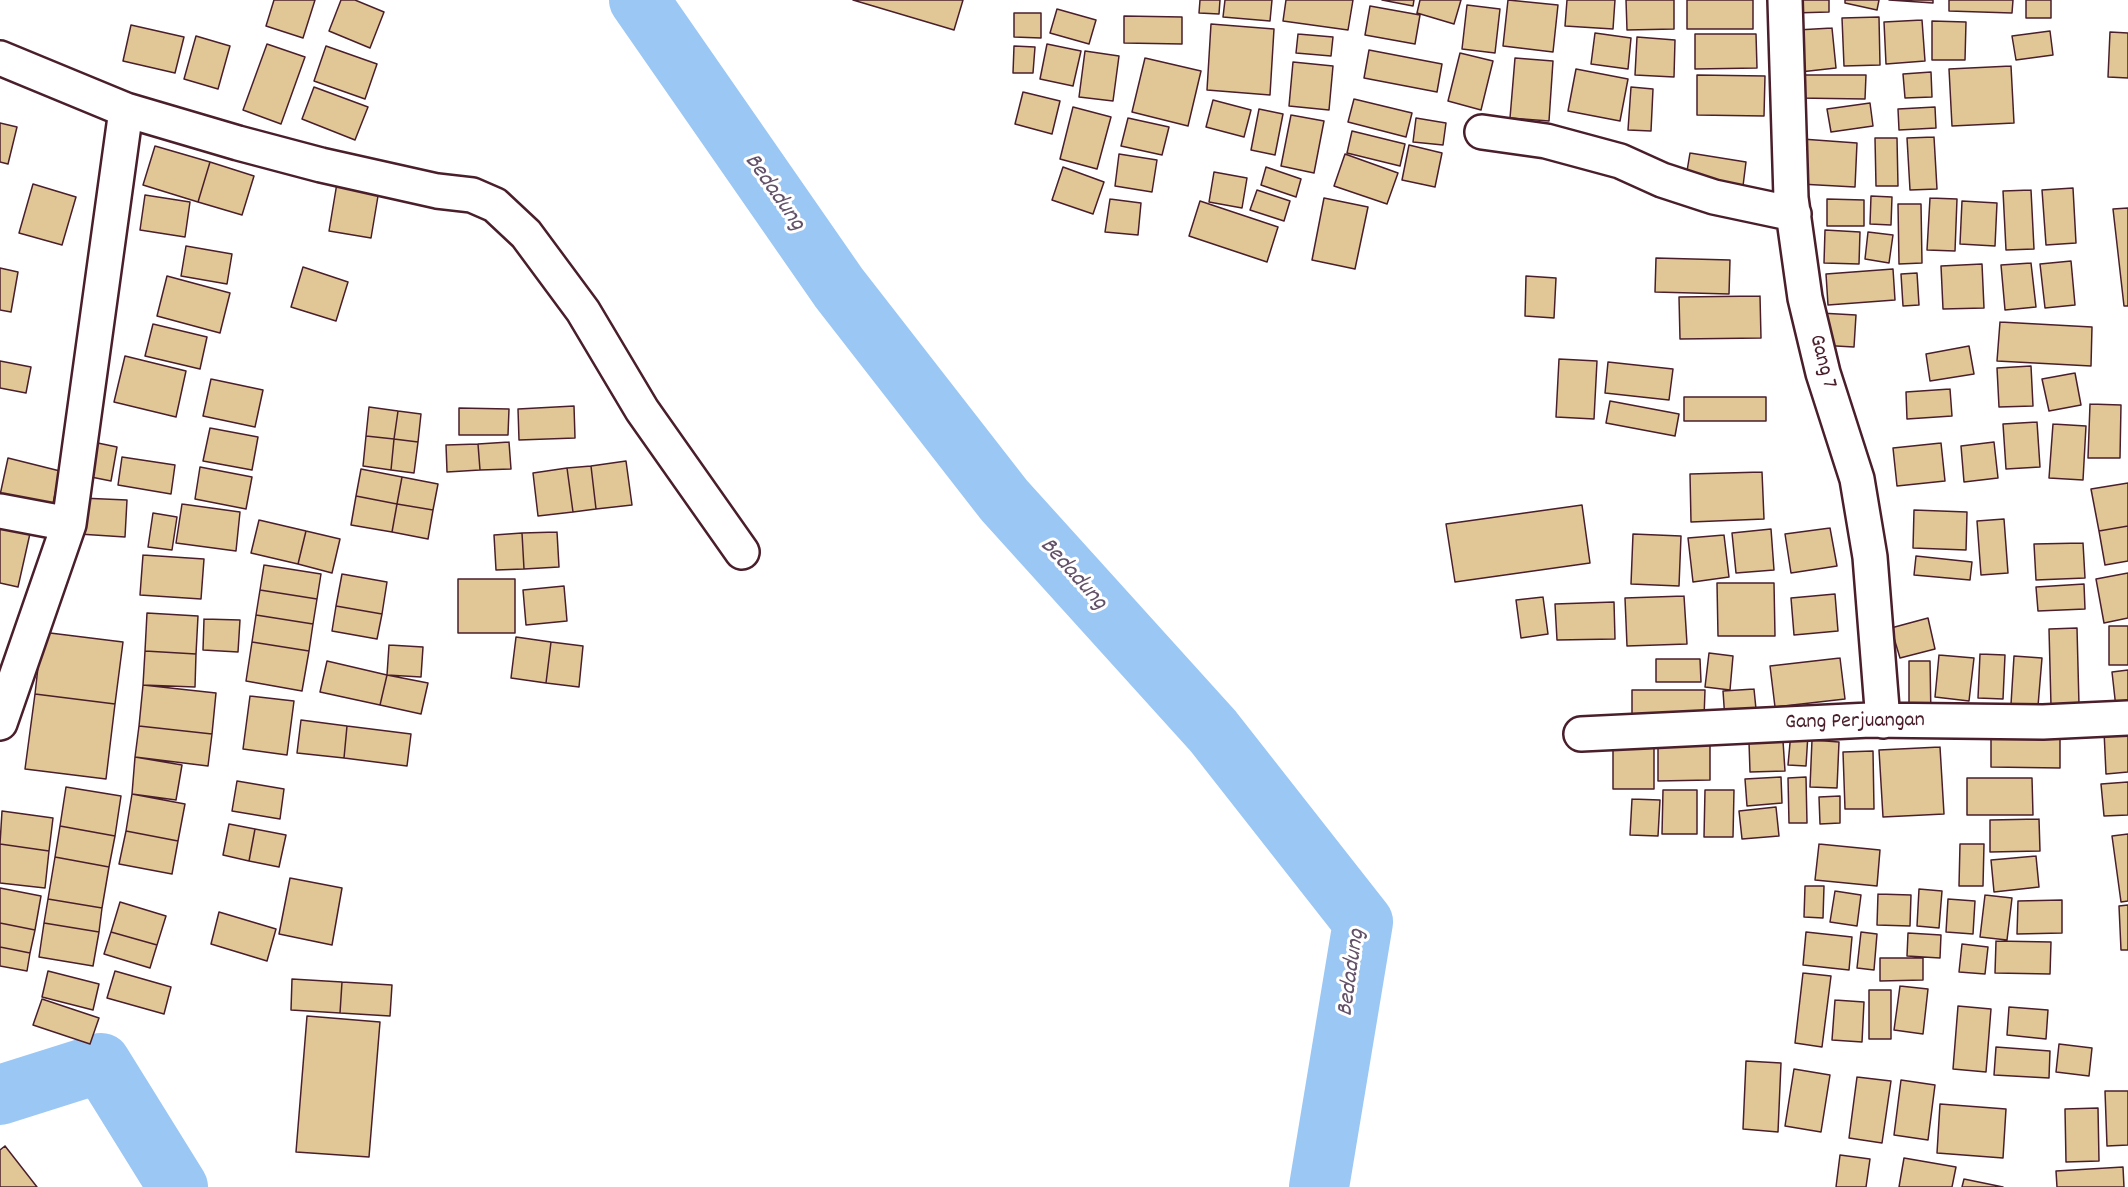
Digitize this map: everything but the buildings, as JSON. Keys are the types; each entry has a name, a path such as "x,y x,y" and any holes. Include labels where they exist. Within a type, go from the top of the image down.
{"street":[{"name":"Gang 7","path":"1785,0 1790,163 1805,298 1820,363 1857,479 1870,557 1883,721"},
{"path":"0,58 126,110 321,165 437,191 472,195 495,204 526,234 583,311 642,410 742,552"},
{"path":"0,723 69,524 126,110"},
{"path":"1482,132 1556,144 1620,160 1662,180 1714,197 1794,214"},
{"path":"0,511 69,524"},
{"name":"Gang Perjuangan","path":"1581,734 1883,721 2043,722 2128,718"}],"waterway":[{"name":"Bedadung","path":"639,0 839,288 1004,500 1213,731 1363,922 1319,1187"},
{"path":"0,1095 101,1063 178,1187"}]}
